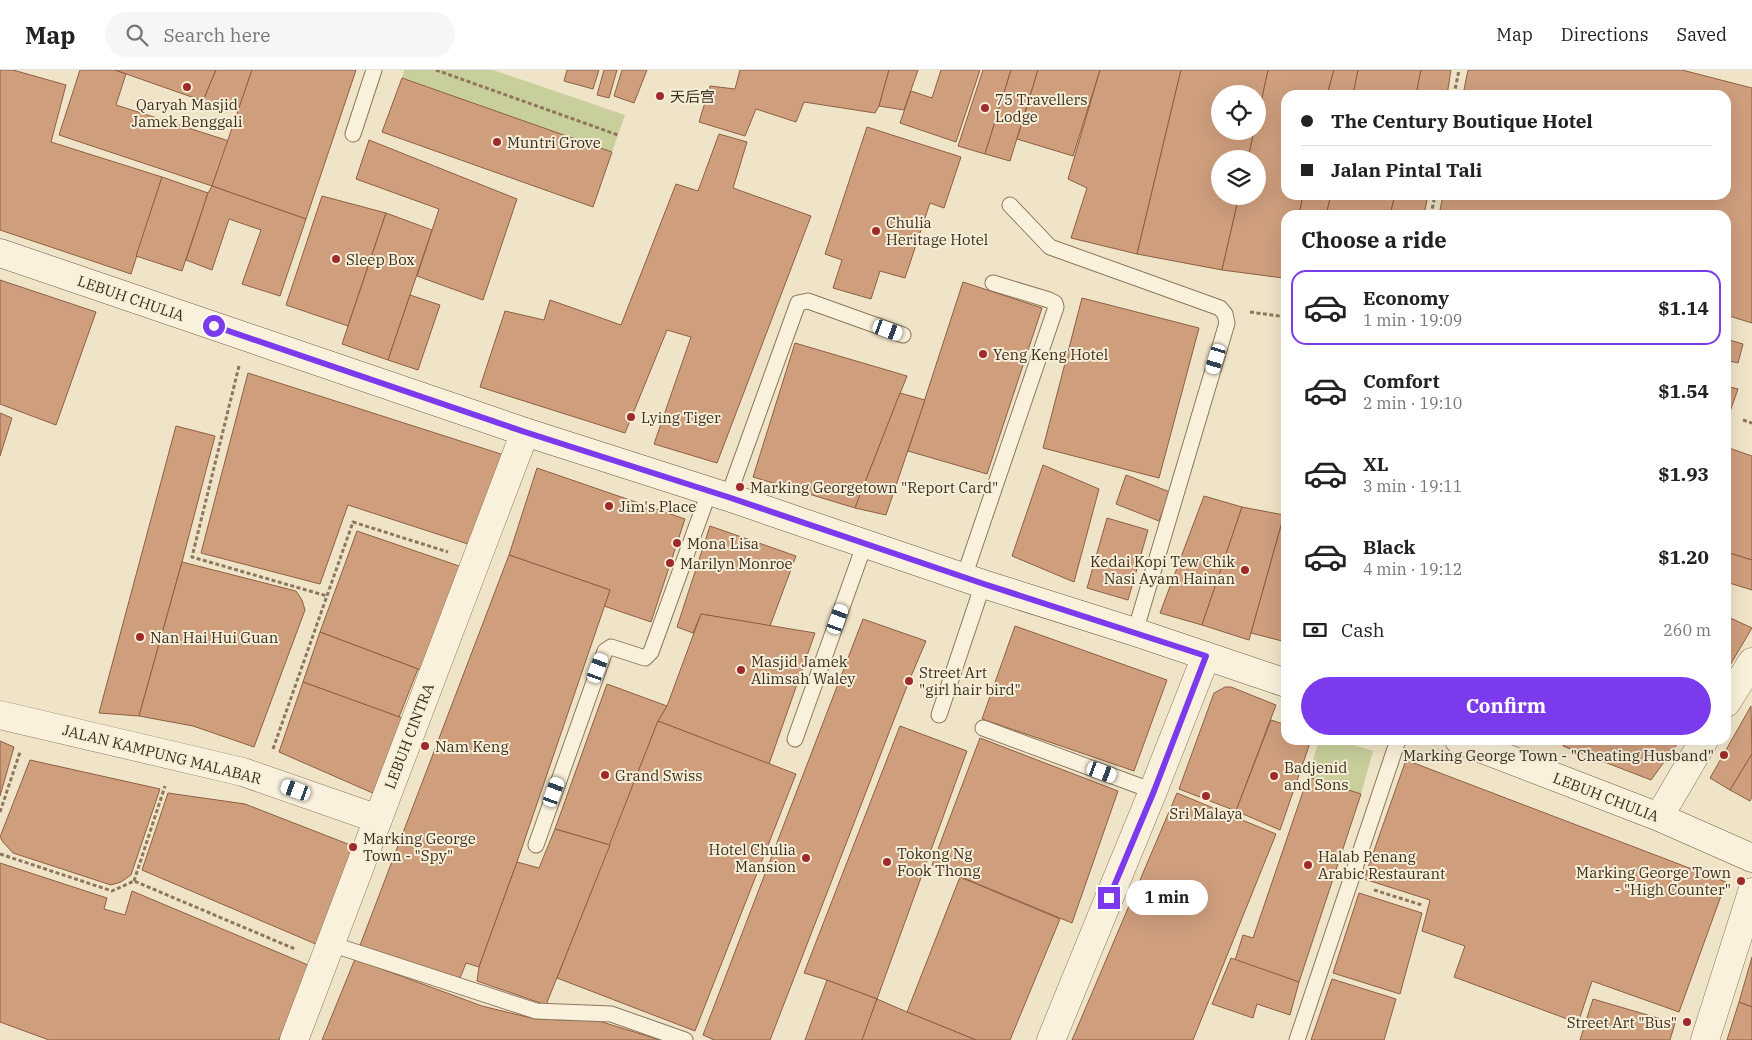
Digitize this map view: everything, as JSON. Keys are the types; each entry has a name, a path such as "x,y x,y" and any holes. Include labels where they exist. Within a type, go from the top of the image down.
{"street":[{"name":"LEBUH CHULIA","path":"0,253 525,432 718,494 974,581 1281,681"},
{"name":"LEBUH CINTRA","path":"294,1040 525,432"},
{"path":"1051,1040 1154,791 1206,656"},
{"path":"1731,695 1752,662"},
{"name":"JALAN KAMPUNG MALABAR","path":"0,715 263,778 378,819"},
{"name":"LEBUH CHULIA","path":"1472,745 1659,817 1752,858"},
{"path":"1659,817 1701,745"},
{"path":"1705,1040 1752,892"}],"lane":[{"path":"353,134 374,70"},
{"path":"1010,205 1050,248 1220,308 1225,314 1227,323 1134,632"},
{"path":"939,715 974,581 1056,308 1054,302 1049,300 993,283"},
{"path":"536,845 605,651 611,647 645,658 651,652 798,303 808,301 903,335"},
{"path":"795,740 865,543"},
{"path":"983,728 1154,791"},
{"path":"1298,1040 1396,745"},
{"path":"327,952 536,1011 611,1014 685,1040"}],"path":[{"path":"436,70 618,135"},
{"path":"1455,90 1459,70"},
{"path":"1220,308 1281,316"},
{"path":"246,337 192,557 327,596"},
{"path":"1742,420 1752,423"},
{"path":"263,778 352,522 476,561"},
{"path":"0,812 30,723"},
{"path":"134,881 175,756"},
{"path":"0,854 112,891 134,881 327,952"},
{"path":"1350,882 1422,904"}],"green space":[{"path":"404,70 493,70 625,115 612,152 402,78"},
{"path":"1318,745 1354,745 1373,751 1361,794 1308,777"}],"building":[{"path":"0,70 13,70 66,85 51,142 162,177 131,274 0,230"},
{"path":"80,70 115,70 126,74 116,105 229,141 212,186 59,135"},
{"name":"Qaryah Masjid Jamek Benggali","path":"115,70 216,70 203,101"},
{"path":"216,70 252,70 238,112 203,101"},
{"path":"252,70 356,70 306,219 212,186"},
{"path":"567,70 599,70 593,89 564,81"},
{"path":"604,70 617,70 609,98 597,95"},
{"path":"622,70 647,70 634,103 614,96"},
{"path":"740,70 889,70 879,106 875,113 804,102 796,122 756,109 745,136 699,122 710,86 735,89"},
{"path":"889,70 918,70 904,110 879,106"},
{"path":"941,70 980,70 956,142 900,123 911,91 932,98"},
{"name":"75 Travellers Lodge","path":"983,70 1011,70 985,154 958,146"},
{"path":"1011,70 1038,70 1010,161 985,154"},
{"path":"1038,70 1100,70 1073,156 1017,139"},
{"path":"1100,70 1181,70 1137,254 1071,238 1087,188 1068,179"},
{"path":"1181,70 1268,70 1265,85 1211,85 1211,140 1252,140 1250,150 1211,150 1211,205 1237,205 1222,270 1137,254"},
{"path":"1268,70 1334,70 1328,90 1281,90 1281,200 1302,200 1300,210 1281,210 1281,278 1222,270 1237,205 1266,205 1266,150 1250,150 1252,140 1266,140 1265,85"},
{"path":"1334,70 1358,70 1354,90 1328,90"},
{"path":"1358,70 1421,70 1417,90 1354,90"},
{"path":"1421,70 1451,70 1448,90 1417,90"},
{"path":"1468,70 1682,70 1752,88 1752,323 1731,317 1731,210 1440,210 1442,200 1731,200 1731,90 1464,90"},
{"name":"Muntri Grove","path":"402,78 612,152 593,207 382,132"},
{"name":"Chulia Heritage Hotel","path":"867,127 961,157 944,208 930,203 905,278 880,271 871,299 833,288 842,260 825,254"},
{"path":"719,134 747,142 733,188 811,216 717,463 654,444 691,337 667,330 625,433 480,387 505,311 544,320 550,300 621,325 676,184 698,191"},
{"path":"369,140 517,199 483,300 417,276 439,209 356,179"},
{"path":"162,177 208,193 182,271 136,256"},
{"path":"212,186 306,219 280,296 242,284 261,230 229,219 212,270 186,260"},
{"name":"Sleep Box","path":"322,196 386,213 348,326 286,305"},
{"path":"1302,200 1330,200 1327,210 1300,210"},
{"path":"1330,200 1394,200 1391,210 1327,210"},
{"path":"1394,200 1427,200 1425,210 1391,210"},
{"path":"386,213 432,230 388,360 342,344"},
{"path":"0,280 96,312 56,425 0,404"},
{"name":"Yeng Keng Hotel","path":"963,282 1042,308 987,474 908,451"},
{"path":"410,295 440,305 418,370 388,360"},
{"path":"1082,298 1199,328 1159,478 1043,448"},
{"path":"1731,340 1743,344 1738,363 1731,361"},
{"path":"795,343 907,376 855,508 753,477"},
{"path":"248,373 504,455 471,545 348,505 320,584 201,553"},
{"path":"1731,387 1738,389 1731,409"},
{"path":"900,393 925,400 886,515 855,508"},
{"path":"0,413 12,418 0,456"},
{"name":"Nan Hai Hui Guan","path":"176,426 215,436 182,562 139,716 99,713"},
{"path":"1731,449 1752,456 1752,560 1731,554"},
{"path":"1043,465 1099,489 1074,582 1012,556"},
{"path":"537,468 685,519 651,622 604,606 610,590 509,555"},
{"path":"1126,475 1170,492 1159,521 1116,504"},
{"path":"1204,496 1242,507 1202,625 1160,613"},
{"name":"Kedai Kopi Tew Chik Nasi Ayam Hainan","path":"1242,507 1281,514 1281,526 1249,640 1202,625"},
{"path":"1107,518 1148,530 1128,600 1087,588"},
{"path":"710,526 796,556 770,626 701,614 693,633 677,627"},
{"path":"1281,526 1281,641 1251,633"},
{"path":"357,531 462,567 421,670 320,632"},
{"path":"1731,554 1752,560 1752,590 1731,584"},
{"path":"509,555 610,590 479,967 466,963 458,983 359,948"},
{"path":"182,562 296,591 302,600 305,610 254,747 193,726 139,716"},
{"name":"Masjid Jamek Alimsah Waley","path":"701,614 815,633 769,764 658,721 667,706"},
{"path":"1731,618 1752,628 1731,664"},
{"name":"Hotel Chulia Mansion","path":"863,619 926,641 770,1040 714,1040 703,1035"},
{"path":"1015,626 1167,680 1134,771 982,719"},
{"path":"320,632 418,669 399,717 303,682"},
{"path":"303,682 405,719 375,794 279,752"},
{"name":"Grand Swiss","path":"607,684 667,706 658,721 610,845 555,829"},
{"path":"1225,687 1231,687 1276,705 1236,811 1179,789 1214,693"},
{"path":"1751,706 1752,754 1730,790 1710,778 1729,745 1731,745 1731,741"},
{"name":"Badjenid and Sons","path":"1271,720 1281,723 1281,745 1309,745 1280,830 1236,811"},
{"path":"658,721 796,774 695,1031 557,978"},
{"name":"Tokong Ng Fook Thong","path":"900,726 967,751 877,999 804,973"},
{"path":"980,738 1118,791 1072,923 932,865"},
{"path":"0,741 14,747 0,796"},
{"path":"1563,745 1676,745 1651,780"},
{"path":"1752,754 1752,797 1750,801 1730,790"},
{"path":"30,760 160,789 131,875 121,882 111,885 13,853 3,842 0,837"},
{"path":"1406,760 1726,882 1679,1012 1592,981 1578,1023 1454,977 1465,946 1422,931 1430,900 1364,879"},
{"name":"Halab Penang Arabic Restaurant","path":"1308,777 1361,794 1299,982 1235,960 1243,935 1253,938"},
{"path":"168,793 245,804 353,846 318,945 142,870"},
{"path":"1177,793 1276,834 1193,1040 1072,1040"},
{"path":"555,829 610,845 546,1005 477,981 479,967 517,862 539,868"},
{"path":"0,863 107,898 104,909 125,915 132,891 308,965 279,1040 49,1040 0,1022"},
{"path":"960,877 1060,919 1010,1040 976,1040 907,1012"},
{"path":"1359,893 1422,913 1400,994 1333,973"},
{"path":"1752,957 1752,1007 1739,1002"},
{"path":"1231,958 1299,982 1290,1015 1257,1004 1253,1018 1212,1004"},
{"path":"355,959 482,1006 535,1019 599,1021 660,1040 322,1040"},
{"path":"1332,979 1396,999 1384,1040 1311,1040"},
{"path":"827,980 877,999 862,1040 805,1040"},
{"path":"877,999 907,1012 976,1040 862,1040"},
{"path":"1593,999 1675,1023 1670,1040 1580,1040"},
{"path":"1739,1002 1752,1007 1752,1040 1727,1040"}],"place":[{"name":"Qaryah Masjid Jamek Benggali","path":"187,87"},
{"name":"天后宫","path":"660,96"},
{"name":"75 Travellers Lodge","path":"985,108"},
{"name":"Muntri Grove","path":"497,142"},
{"name":"Chulia Heritage Hotel","path":"876,231"},
{"name":"Sleep Box","path":"336,259"},
{"name":"Yeng Keng Hotel","path":"983,354"},
{"name":"Lying Tiger","path":"631,417"},
{"name":"Marking Georgetown \"Report Card\"","path":"740,487"},
{"name":"Jim's Place","path":"609,506"},
{"name":"Mona Lisa","path":"677,543"},
{"name":"Marilyn Monroe","path":"670,563"},
{"name":"Kedai Kopi Tew Chik Nasi Ayam Hainan","path":"1245,570"},
{"name":"Nan Hai Hui Guan","path":"140,637"},
{"name":"Masjid Jamek Alimsah Waley","path":"741,670"},
{"name":"Street Art \"girl hair bird\"","path":"909,681"},
{"name":"Nam Keng","path":"425,746"},
{"name":"Marking George Town - \"Cheating Husband\"","path":"1724,755"},
{"name":"Grand Swiss","path":"605,775"},
{"name":"Badjenid and Sons","path":"1274,776"},
{"name":"Sri Malaya","path":"1206,796"},
{"name":"Marking George Town - \"Spy\"","path":"353,847"},
{"name":"Hotel Chulia Mansion","path":"806,858"},
{"name":"Tokong Ng Fook Thong","path":"887,862"},
{"name":"Halab Penang Arabic Restaurant","path":"1308,865"},
{"name":"Marking George Town - \"High Counter\"","path":"1741,881"},
{"name":"Street Art \"Bus\"","path":"1687,1022"}],"route":[{"path":"214,326 525,432 728,497 984,584 1206,656 1154,791 1109,898"}]}
